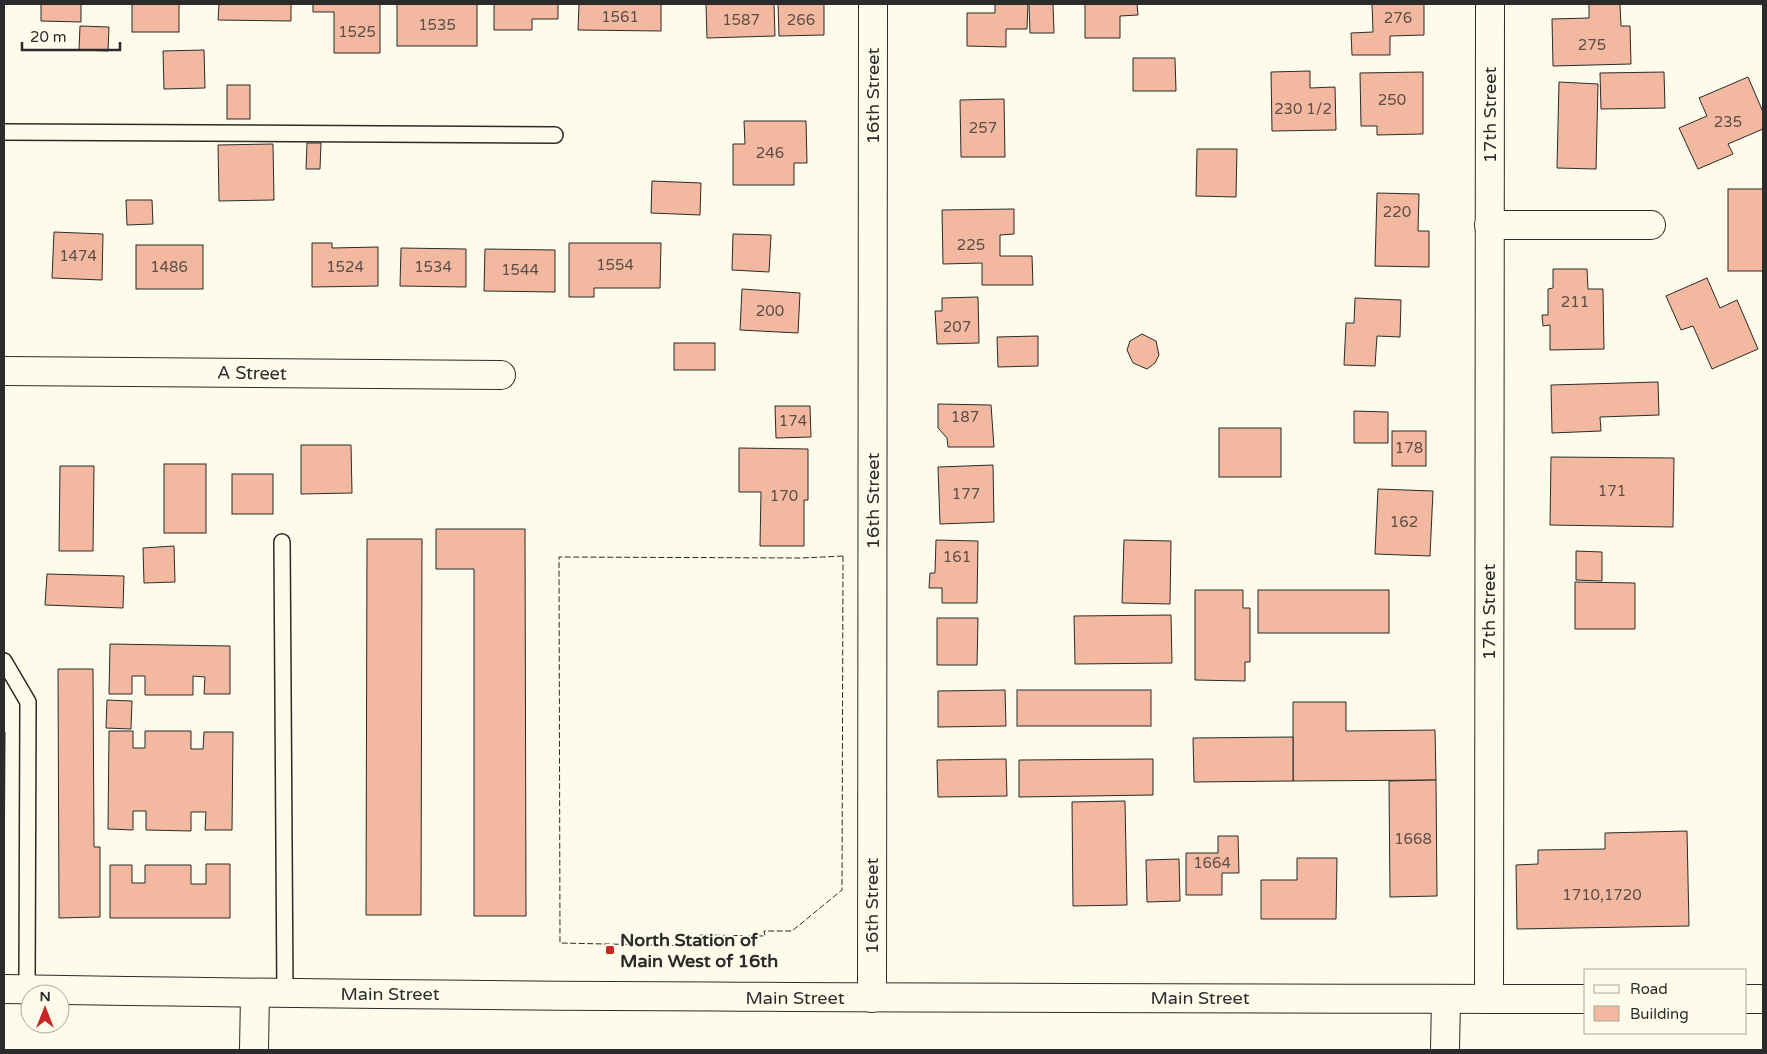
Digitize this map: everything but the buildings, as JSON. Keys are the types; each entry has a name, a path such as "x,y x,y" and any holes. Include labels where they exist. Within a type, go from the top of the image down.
{"street":[{"name":"16th Street","path":"872,998 873,4"},
{"name":"17th Street","path":"1489,998 1490,4"},
{"path":"1490,225 1651,225"},
{"name":"A Street","path":"4,371 501,375"},
{"name":"Main Street","path":"15,990 255,994 872,998 1584,999"},
{"path":"254,1050 255,994"},
{"path":"1445,1050 1446,998"},
{"path":"1747,999 1763,999"}],"lane":[{"path":"4,132 555,135"},
{"path":"282,542 285,994"},
{"path":"4,661 28,702 15,990"}],"fence":[{"path":"843,556 842,890 792,931 764,931 765,936 700,935 697,946 560,943 559,557 802,558 843,556"}],"place":[{"name":"North Station of Main West of 16th","path":"610,950"}]}
